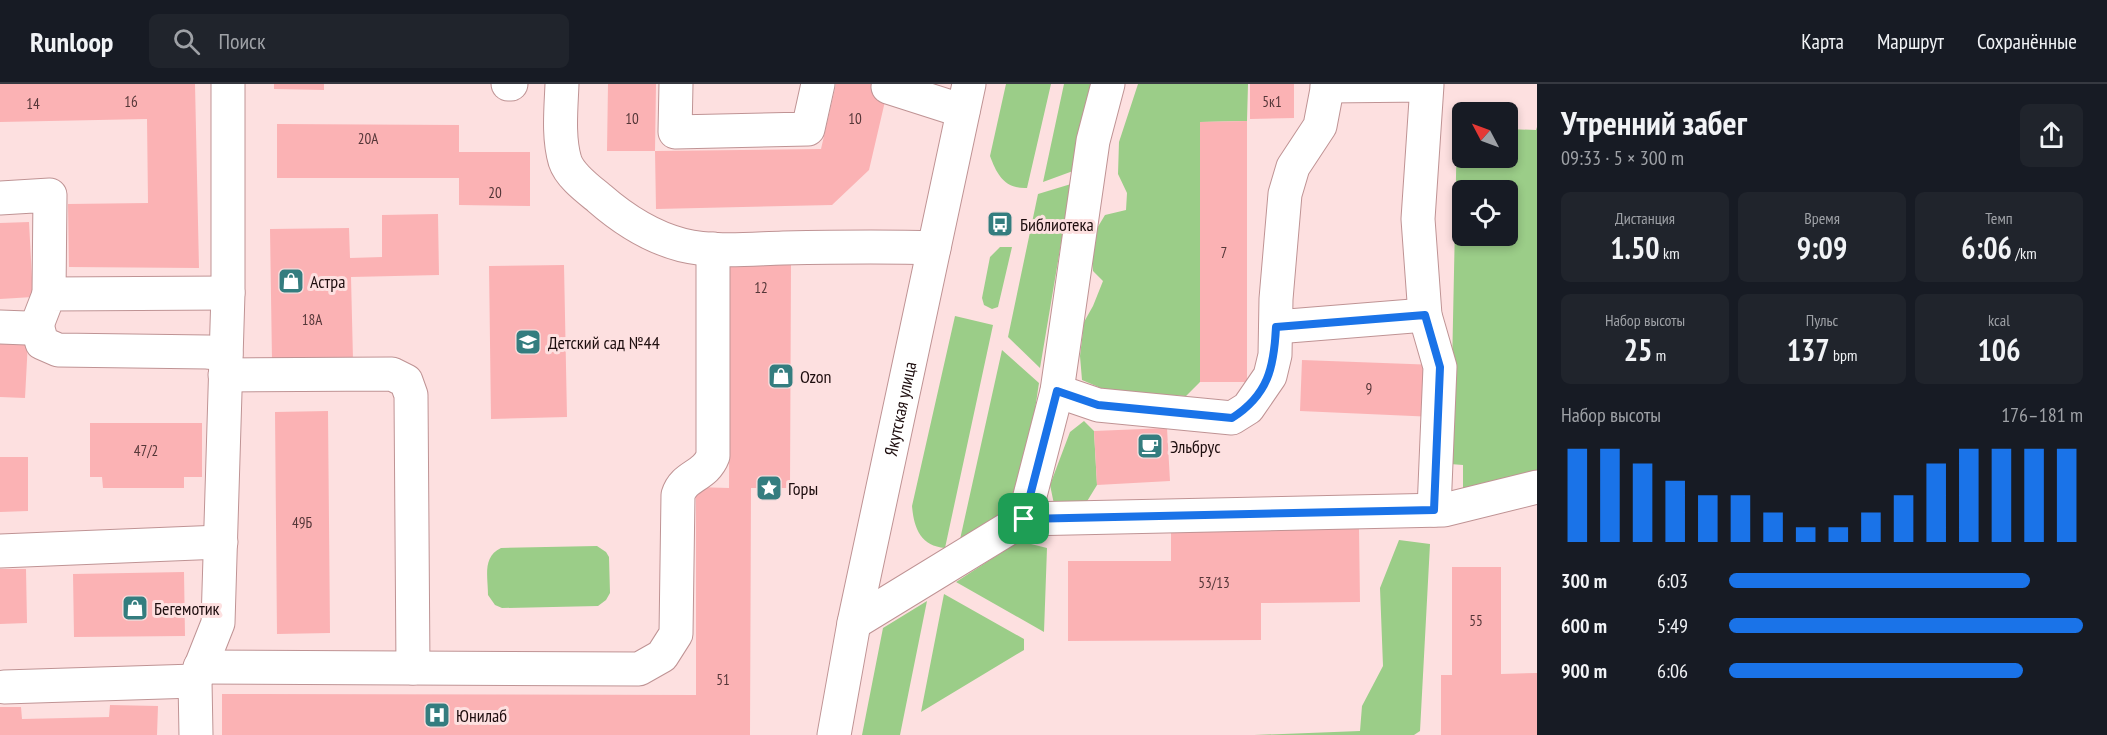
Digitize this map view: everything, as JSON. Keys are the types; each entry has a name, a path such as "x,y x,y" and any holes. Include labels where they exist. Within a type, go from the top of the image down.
{"street":[{"path":"196,735 198,674 218,623 228,293 228,84"},
{"path":"562,84 561,137 566,164 582,184 635,225 682,245 713,249 884,246 934,248"},
{"path":"676,84 675,132 808,129 818,84"},
{"path":"1024,519 1057,391 1093,141 1108,84"},
{"path":"1057,391 1098,405 1232,418 1248,408 1270,376 1275,355 1276,300 1285,194 1293,167 1320,126 1328,85 1426,85 1418,219 1425,315 1440,367 1434,510"},
{"path":"888,87 966,98"},
{"name":"Якутская улица","path":"834,735 854,623 966,98"},
{"path":"0,198 50,195 49,294 37,325 42,343 58,350 207,352 226,365 392,374 406,381 411,395 413,668"},
{"path":"4,687 198,674 413,668 639,669 651,663 669,648 676,634 678,495 683,483 705,470 713,456 713,249"},
{"path":"49,294 228,293"},
{"path":"1276,327 1425,315"},
{"path":"0,327 27,328 37,325"},
{"path":"854,623 1024,519 1444,510 1537,488"},
{"path":"0,550 221,542"}],"green space":[{"path":"1006,84 1051,84 1027,188 1013,186 1003,180 990,156"},
{"path":"1064,84 1092,84 1073,171 1043,182"},
{"path":"1138,84 1248,84 1247,121 1200,122 1200,382 1186,396 1103,389 1082,380 1080,356 1084,322 1103,281 1093,271 1090,240 1105,215 1126,210 1127,193 1118,174 1119,142"},
{"path":"1537,127 1537,471 1463,493 1463,465 1450,464 1455,246 1518,246 1518,180 1456,180 1456,168 1518,168 1518,129 1536,130"},
{"path":"1071,184 1040,368 1008,337 1038,194"},
{"path":"1000,247 1012,247 998,307 992,309 984,305 982,298 990,257"},
{"path":"955,316 993,325 945,548 930,544 920,535 912,506"},
{"path":"1002,350 1039,383 1026,456 1013,493 1005,508 994,520 959,544"},
{"path":"1084,421 1094,431 1097,485 1086,503 1054,504 1050,485 1070,432"},
{"path":"1399,540 1430,544 1420,731 1414,735 1254,735 1360,731 1362,706 1383,666 1380,588"},
{"path":"1019,541 1047,548 1044,632 956,582"},
{"path":"597,546 609,557 610,593 606,600 598,606 502,608 495,605 488,595 487,568 491,557 501,548"},
{"path":"944,594 1024,639 1024,650 921,712"},
{"path":"927,601 900,735 862,735 883,628"}],"building":[{"path":"0,84 195,84 199,268 69,267 68,204 148,203 147,119 0,122"},
{"path":"274,84 324,84 324,90 274,89"},
{"path":"608,84 656,84 655,151 607,151"},
{"path":"836,84 889,84 869,170 832,205 656,209 655,151 821,149"},
{"path":"1250,84 1294,84 1294,118 1250,119"},
{"path":"1247,121 1247,382 1200,382 1200,122"},
{"path":"277,124 459,125 459,152 530,152 530,206 459,205 459,178 277,178"},
{"path":"438,214 439,275 351,277 353,360 272,361 270,229 349,228 350,258 382,257 382,215"},
{"path":"29,222 33,297 0,299 0,223"},
{"path":"730,264 791,264 790,488 751,488 750,735 222,735 222,694 696,695 696,487 729,488"},
{"name":"Детский сад №44","path":"564,265 567,417 491,419 489,266"},
{"path":"0,340 28,341 25,398 0,397"},
{"path":"1302,360 1437,365 1435,417 1300,411"},
{"path":"328,411 330,633 277,634 275,412"},
{"path":"90,423 202,423 202,477 184,477 184,488 103,488 102,477 90,477"},
{"path":"1167,428 1170,481 1097,485 1094,431"},
{"path":"0,457 28,457 28,511 0,512"},
{"path":"1359,528 1360,602 1261,603 1261,640 1068,641 1068,561 1171,561 1171,529"},
{"path":"1452,567 1501,567 1501,674 1537,673 1537,735 1441,735 1441,675 1452,675"},
{"path":"0,569 26,569 27,623 0,624"},
{"path":"184,572 185,636 74,637 73,574"},
{"path":"110,705 158,706 157,735 0,735 0,707 21,707 22,719 109,717"}],"place":[{"name":"Библиотека","path":"1000,224"},
{"name":"Астра","path":"291,281"},
{"name":"Детский сад №44","path":"528,342"},
{"name":"Ozon","path":"781,376"},
{"name":"Эльбрус","path":"1150,446"},
{"name":"Горы","path":"769,488"},
{"name":"Бегемотик","path":"135,608"},
{"name":"Юнилаб","path":"437,715"}],"route":[{"path":"1425,315 1440,367 1434,510 1024,519 1057,391 1098,405 1232,418 1248,408 1270,376 1275,355 1276,327 1425,315"}]}
